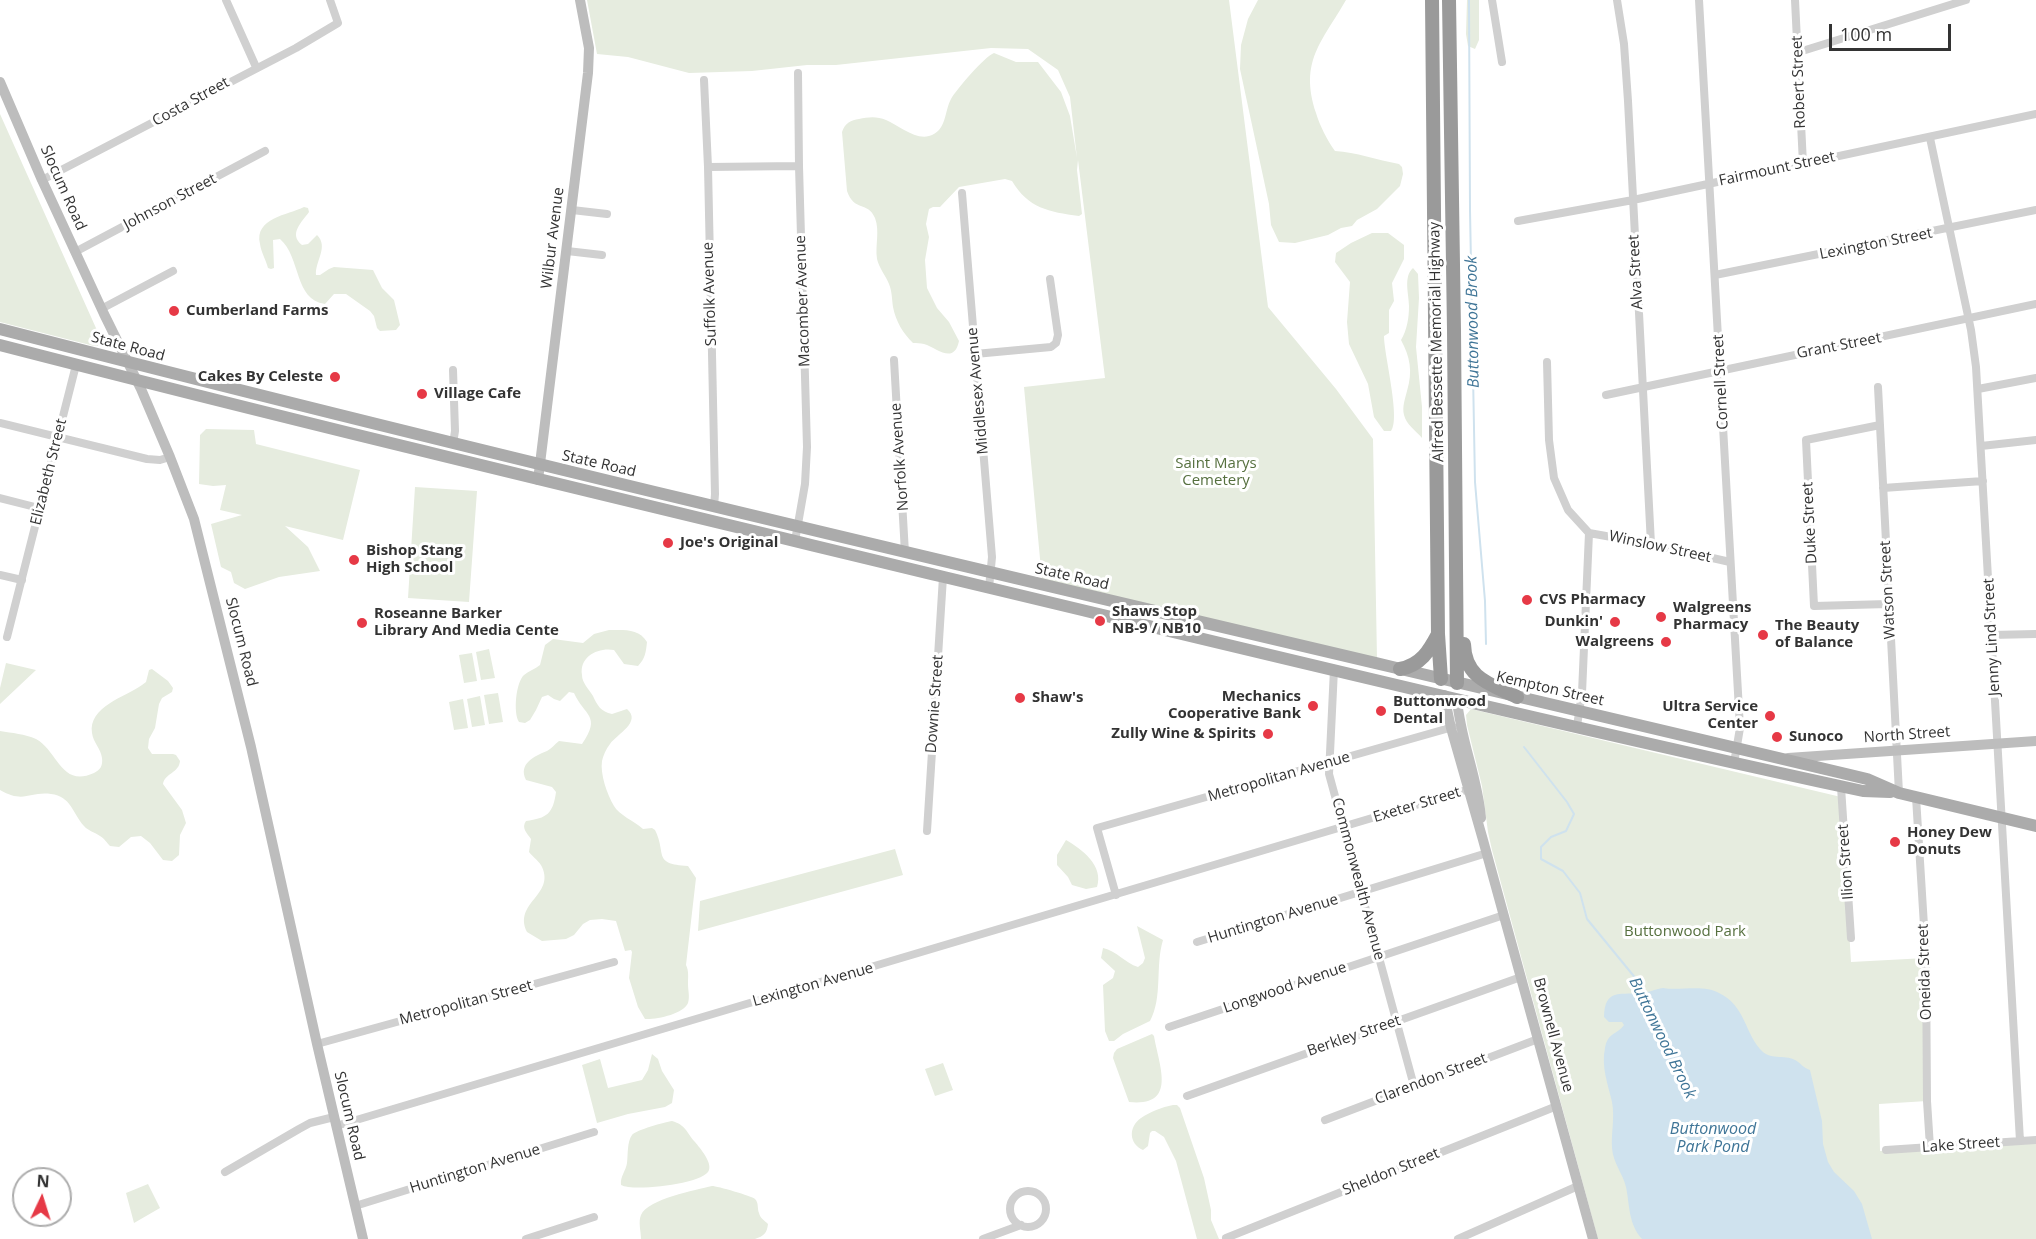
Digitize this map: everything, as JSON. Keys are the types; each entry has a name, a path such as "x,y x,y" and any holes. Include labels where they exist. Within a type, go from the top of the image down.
{"highway":[{"name":"Alfred Bessette Memorial Highway","path":"1432,0 1438,634 1441,679"},
{"name":"Alfred Bessette Memorial Highway","path":"1449,0 1456,683"},
{"path":"1456,549 1463,601 1466,659 1477,677 1517,697"},
{"path":"1400,669 1412,666 1425,657 1438,634"}],"main road":[{"name":"Wilbur Avenue","path":"538,480 588,64 589,48 580,0"},
{"name":"Slocum Road","path":"0,82 42,180 136,380 194,519 262,792 317,1044 363,1239"},
{"name":"State Road","path":"0,329 453,444 1193,621"},
{"name":"State Road","path":"0,345 538,480 1190,636"},
{"name":"Kempton Street","path":"1193,621 1867,779 1899,793"},
{"path":"1190,636 1193,621"},
{"name":"Kempton Street","path":"1190,636 1734,763 1841,787 1899,793 2036,826"},
{"name":"Brownell Avenue","path":"1441,679 1444,695 1456,726 1483,840 1593,1239"},
{"name":"Brownell Avenue","path":"1456,683 1456,726"},
{"name":"North Street","path":"1779,758 2036,741"},
{"path":"1815,781 1818,768"}],"street":[{"path":"225,0 256,68"},
{"name":"Costa Street","path":"42,180 296,48 338,23 330,0"},
{"path":"1492,0 1502,62"},
{"name":"Alva Street","path":"1617,0 1624,44 1651,544"},
{"name":"Cornell Street","path":"1699,0 1740,728 1734,763"},
{"name":"Robert Street","path":"1795,0 1803,164"},
{"path":"1799,52 1966,0"},
{"name":"Macomber Avenue","path":"795,541 805,484 807,447 798,73"},
{"name":"Suffolk Avenue","path":"704,80 708,168 714,507"},
{"name":"Fairmount Street","path":"1518,221 1633,200 2036,114"},
{"name":"Jenny Lind Street","path":"1930,138 1974,346 1978,389 2020,1141"},
{"name":"Johnson Street","path":"75,252 265,151"},
{"path":"708,168 799,166"},
{"name":"Middlesex Avenue","path":"962,193 992,558 989,588"},
{"path":"572,210 607,214"},
{"name":"Lexington Street","path":"1715,275 2036,210"},
{"path":"567,251 602,255"},
{"path":"101,309 173,271"},
{"path":"975,354 1051,347 1056,343 1058,335 1050,279"},
{"name":"Grant Street","path":"1606,395 2036,304"},
{"name":"Norfolk Avenue","path":"894,360 905,553"},
{"path":"1547,362 1549,440 1554,478 1568,510 1589,533 1580,712 1576,726"},
{"name":"Elizabeth Street","path":"7,637 76,364"},
{"path":"453,370 455,431 453,444"},
{"path":"1978,389 2036,378"},
{"name":"Watson Street","path":"1878,387 1899,793"},
{"path":"0,423 151,460 170,457"},
{"name":"Duke Street","path":"1880,425 1806,440 1814,606 1888,604"},
{"path":"1981,446 2036,440"},
{"path":"1883,488 1983,481"},
{"path":"0,498 39,508"},
{"name":"Winslow Street","path":"1589,533 1730,562"},
{"path":"0,575 22,580"},
{"name":"Downie Street","path":"927,831 943,577"},
{"path":"1991,635 2036,634"},
{"name":"Commonwealth Avenue","path":"1334,669 1329,774 1414,1086"},
{"name":"Metropolitan Avenue","path":"1116,895 1097,828 1456,726"},
{"name":"Ilion Street","path":"1841,787 1851,938"},
{"name":"Exeter Street","path":"1289,844 1472,788"},
{"name":"Oneida Street","path":"1916,797 1926,958 1927,1101 1930,1147"},
{"name":"Lexington Avenue","path":"225,1172 304,1126 335,1121 1289,844"},
{"name":"Huntington Avenue","path":"1197,942 1487,853"},
{"name":"Longwood Avenue","path":"1169,1027 1504,915"},
{"name":"Metropolitan Street","path":"317,1044 614,962"},
{"name":"Berkley Street","path":"1187,1096 1521,977"},
{"name":"Clarendon Street","path":"1325,1120 1538,1039"},
{"name":"Sheldon Street","path":"1226,1238 1557,1106"},
{"name":"Huntington Avenue","path":"355,1206 594,1132"},
{"name":"Lake Street","path":"1886,1150 2036,1140"},
{"path":"1458,1239 1578,1186"},
{"path":"983,1239 1021,1225 1033,1226 1038,1223 1045,1214 1044,1202 1036,1193 1025,1191 1012,1201 1011,1212 1016,1222 1021,1225"},
{"path":"526,1239 594,1217"}],"green space":[{"name":"Saint Marys Cemetery","path":"587,0 1229,0 1268,307 1336,389 1373,439 1377,659 1042,580 1024,387 1105,378 1078,160 1082,214 1079,216 1058,213 1032,203 1012,181 1005,179 959,187 940,207 929,209 926,224 929,237 925,260 927,288 959,341 957,348 949,354 924,344 913,343 900,327 894,312 888,281 877,259 875,218 869,210 853,202 847,191 842,132 845,126 853,120 876,117 918,136 935,134 942,126 951,99 964,81 994,53 1016,62 1038,62 1061,92 1070,116 1077,158 1070,97 1058,70 1028,49 991,48 836,65 689,73 628,57 597,54"},
{"path":"1258,0 1346,0 1321,40 1312,65 1311,95 1318,118 1335,151 1399,164 1402,167 1400,186 1377,209 1357,220 1352,226 1295,243 1279,242 1271,225 1269,204 1240,69 1241,45 1248,19"},
{"path":"1467,0 1479,0 1479,40 1475,49 1468,46 1466,34"},
{"path":"0,114 100,337 101,342 98,346 0,322"},
{"path":"304,207 308,208 309,212 300,224 296,237 302,245 308,244 317,235 320,240 322,249 316,275 334,267 373,270 382,288 394,300 400,325 396,330 380,331 370,311 346,294 334,294 325,304 315,301 308,295 292,256 280,239 273,240 274,268 268,268 260,244 262,228 274,219"},
{"path":"1372,233 1388,233 1404,245 1404,259 1392,283 1394,301 1389,310 1389,333 1384,336 1394,414 1391,431 1384,431 1374,417 1368,384 1349,344 1347,322 1350,282 1335,262 1336,253"},
{"path":"1413,268 1418,274 1416,347 1422,407 1422,438 1407,421 1403,412 1410,371 1407,352 1401,340 1408,319 1407,281"},
{"path":"206,429 254,430 256,444 360,470 343,540 285,526 308,547 320,571 279,577 245,589 234,583 231,572 221,567 211,524 242,515 220,510 226,485 199,484 200,435"},
{"path":"415,487 477,491 469,602 408,598"},
{"path":"609,630 635,632 644,637 647,642 645,655 638,666 624,664 614,650 608,649 591,654 582,668 584,683 602,710 612,714 627,709 631,714 632,719 627,728 610,744 603,757 602,772 607,790 619,812 643,829 655,830 665,860 669,863 688,866 696,878 686,965 688,1003 675,1013 655,1018 645,1019 638,1007 629,978 632,952 631,950 625,951 616,921 590,920 583,924 574,935 566,939 542,941 527,932 524,922 525,914 543,885 545,877 541,865 529,852 531,839 524,826 526,821 548,814 556,792 552,787 526,780 524,769 529,761 559,741 582,744 591,727 591,721 574,693 569,692 560,701 548,695 542,697 530,720 525,723 519,722 516,705 519,684 524,675 540,665 545,645 553,639 583,643 594,634"},
{"path":"489,649 495,678 481,680 476,652"},
{"path":"472,653 477,681 464,683 459,655"},
{"path":"6,663 36,670 0,704 0,688"},
{"path":"152,669 168,681 173,688 172,692 162,698 159,704 155,728 149,739 148,748 152,754 176,755 180,761 163,784 182,810 186,823 180,835 179,855 172,861 163,860 150,843 141,836 131,837 119,847 110,846 86,828 71,806 58,795 21,797 0,790 0,731 36,739 50,751 67,772 74,776 83,776 98,771 102,761 92,733 92,724 96,716 109,704 146,682 149,670"},
{"path":"498,693 503,722 489,724 484,695"},
{"path":"480,696 485,725 472,727 467,699"},
{"path":"463,699 468,728 454,730 449,702"},
{"name":"Buttonwood Park","path":"1471,709 1841,797 1851,962 1926,958 1927,1101 1879,1104 1880,1151 2036,1143 2036,1239 1598,1239 1492,850 1482,786 1467,725 1466,715"},
{"path":"1066,840 1085,853 1094,865 1098,879 1097,887 1086,889 1072,885 1057,865 1057,855"},
{"path":"895,849 903,875 698,931 700,901"},
{"path":"1137,926 1163,940 1154,1012 1150,1021 1114,1041 1109,1041 1105,1031 1103,985 1113,978 1115,971 1101,958 1103,948 1138,967 1145,958"},
{"path":"1152,1034 1161,1071 1160,1091 1154,1098 1144,1102 1129,1102 1113,1058 1114,1053 1117,1049"},
{"path":"652,1054 658,1059 662,1071 674,1090 672,1103 665,1107 597,1123 582,1065 600,1059 608,1088 642,1080 648,1070"},
{"path":"943,1063 953,1090 935,1096 925,1069"},
{"path":"1173,1105 1180,1108 1204,1178 1211,1220 1219,1239 1197,1239 1176,1161 1164,1137 1152,1131 1148,1146 1143,1150 1133,1140 1132,1130 1141,1118"},
{"path":"672,1121 683,1127 700,1148 707,1159 709,1170 705,1175 683,1183 639,1188 621,1185 632,1135"},
{"path":"148,1184 160,1208 134,1223 126,1193"},
{"path":"712,1186 755,1199 761,1218 768,1224 764,1234 755,1239 641,1239 640,1218 645,1209 673,1196"}],"water":[{"name":"Buttonwood Park Pond","path":"1663,988 1713,990 1728,998 1739,1011 1755,1042 1764,1053 1791,1058 1810,1070 1822,1121 1823,1144 1828,1162 1834,1172 1854,1191 1862,1204 1872,1239 1642,1239 1637,1233 1630,1214 1626,1187 1613,1153 1613,1108 1604,1069 1606,1043 1610,1036 1624,1025 1622,1022 1609,1022 1604,1017 1607,1002 1614,995 1643,993"}],"waterway":[{"name":"Buttonwood Brook","path":"1469,0 1475,482 1485,601 1486,644"},
{"name":"Buttonwood Brook","path":"1524,747 1574,814 1566,831 1551,837 1541,847 1541,859 1563,871 1580,893 1587,919 1637,980 1643,993"}],"place":[{"name":"Cumberland Farms","path":"174,311"},
{"name":"Cakes By Celeste","path":"335,377"},
{"name":"Village Cafe","path":"422,394"},
{"name":"Joe's Original","path":"668,543"},
{"name":"Bishop Stang High School","path":"354,560"},
{"name":"CVS Pharmacy","path":"1527,600"},
{"name":"Walgreens Pharmacy","path":"1661,617"},
{"name":"Shaws Stop NB-9 / NB10","path":"1100,621"},
{"name":"Dunkin'","path":"1615,622"},
{"name":"Roseanne Barker Library And Media Cente","path":"362,623"},
{"name":"The Beauty of Balance","path":"1763,635"},
{"name":"Walgreens","path":"1666,642"},
{"name":"Shaw's","path":"1020,698"},
{"name":"Mechanics Cooperative Bank","path":"1313,706"},
{"name":"Buttonwood Dental","path":"1381,711"},
{"name":"Ultra Service Center","path":"1770,716"},
{"name":"Zully Wine & Spirits","path":"1268,734"},
{"name":"Sunoco","path":"1777,737"},
{"name":"Honey Dew Donuts","path":"1895,842"}]}
